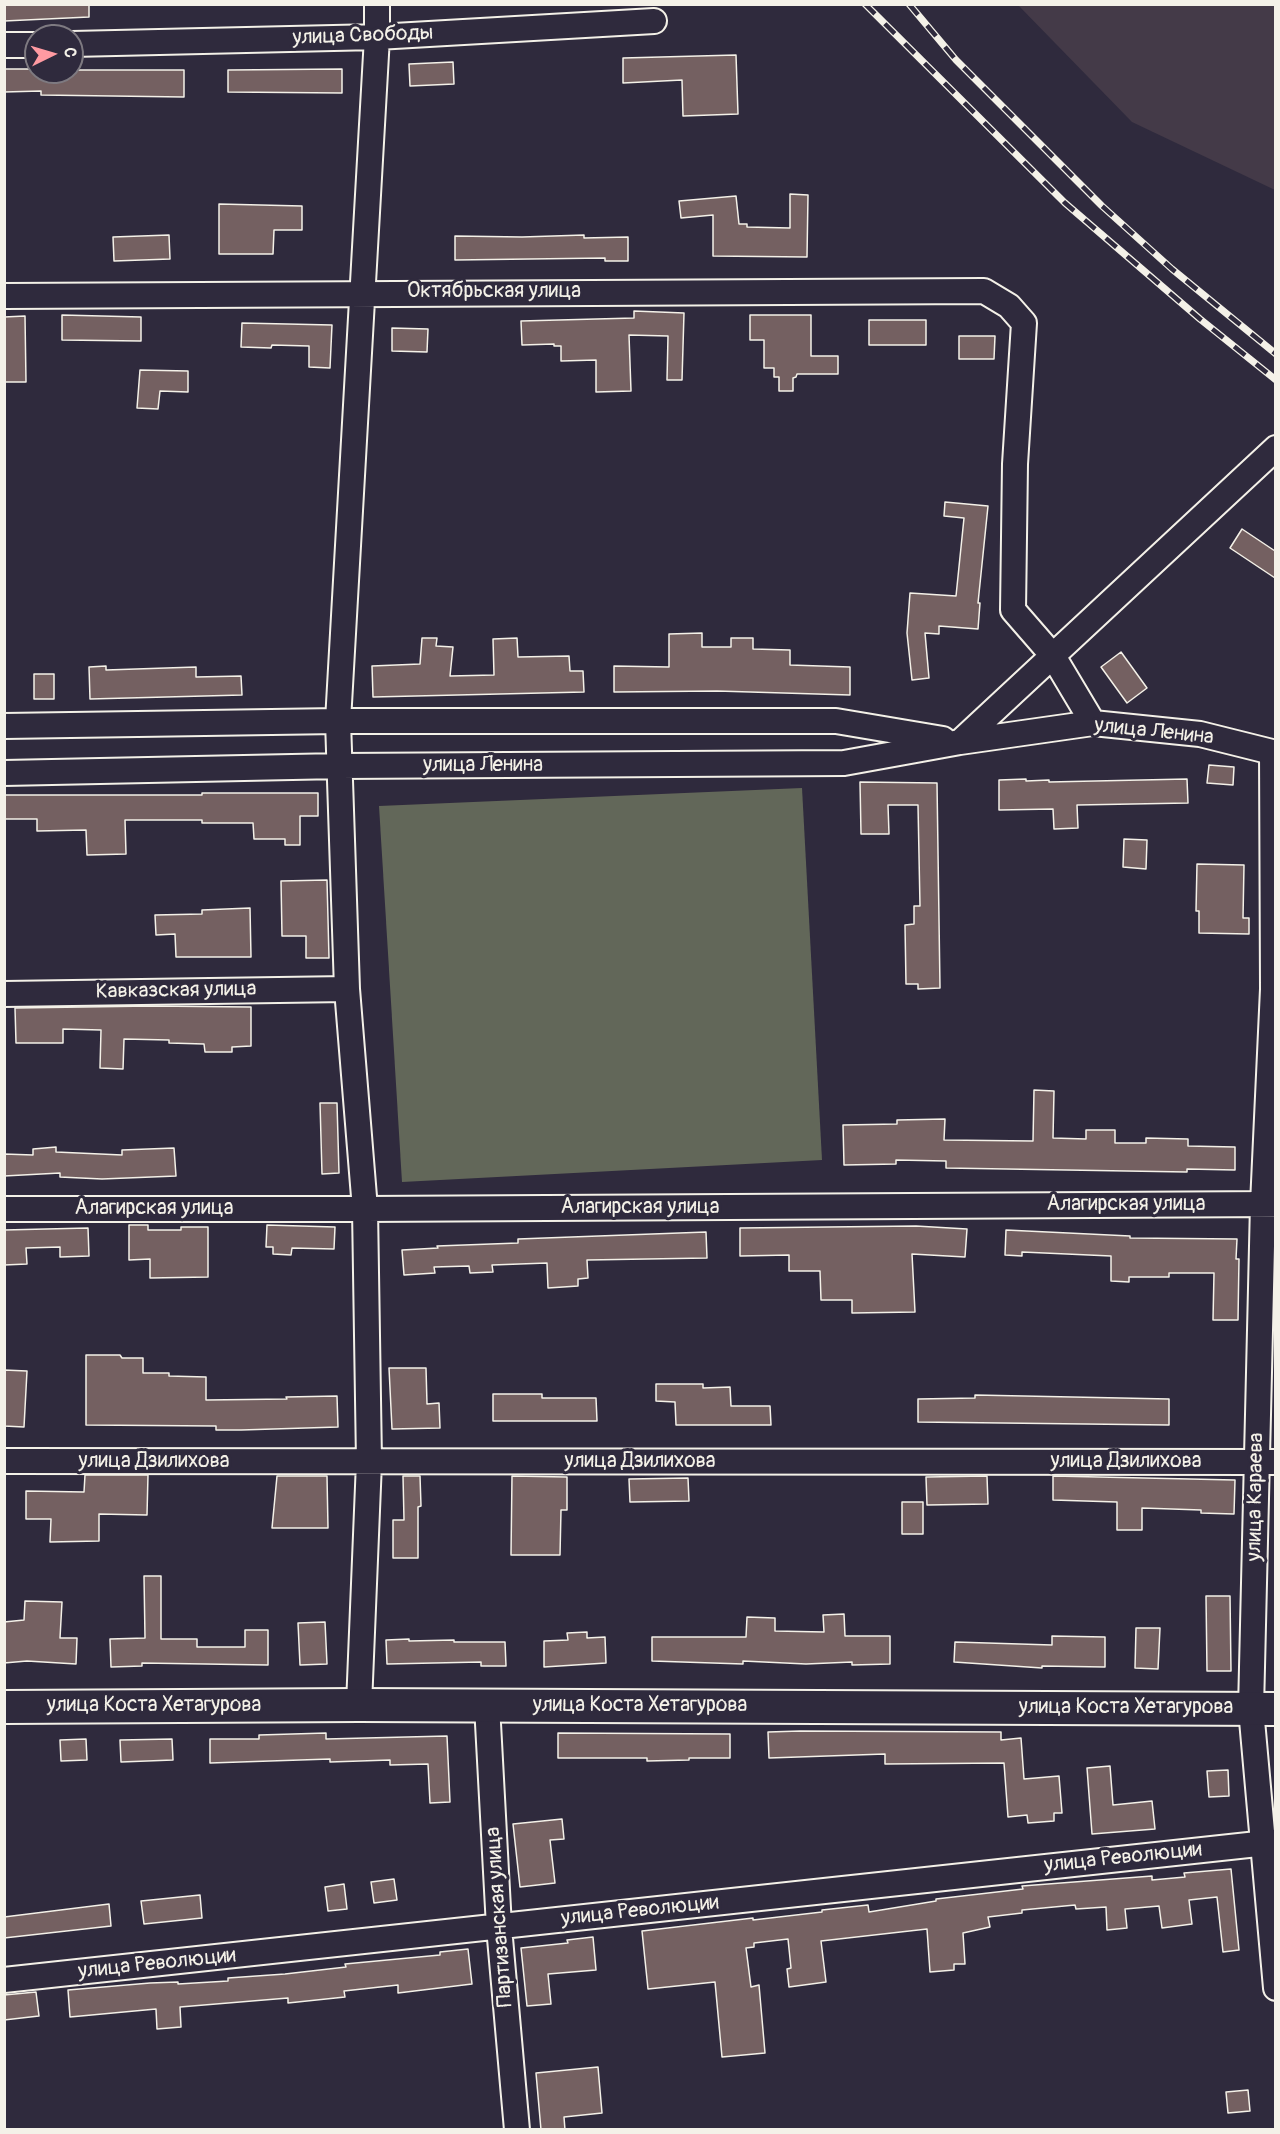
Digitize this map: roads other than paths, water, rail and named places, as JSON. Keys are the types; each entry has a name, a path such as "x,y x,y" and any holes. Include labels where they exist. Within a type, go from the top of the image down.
{"main road":[{"name":"улица Коста Хетагурова","path":"4,1707 487,1705 1263,1709"}],"street":[{"path":"359,1705 369,1462 365,1209 347,989 338,721 377,4"},
{"name":"улица Свободы","path":"84,44 377,37 654,21"},
{"path":"4,45 24,45"},
{"name":"Октябрьская улица","path":"4,296 984,291 1009,306 1024,323 1015,464 1013,610 1053,656"},
{"path":"960,742 1275,448"},
{"path":"1053,656 1093,723"},
{"name":"улица Ленина","path":"4,726 338,721 836,721 960,742"},
{"name":"улица Ленина","path":"4,773 340,766 844,764 960,742 1093,723 1200,734 1274,753"},
{"name":"улица Караева","path":"1274,753 1274,989 1263,1709 1275,1988"},
{"name":"Кавказская улица","path":"4,994 347,989"},
{"name":"Алагирская улица","path":"4,1209 1269,1204"},
{"name":"улица Дзилихова","path":"4,1461 1266,1462"},
{"name":"Партизанская улица","path":"487,1705 500,1927 517,2130"},
{"name":"улица Революции","path":"4,1980 1269,1842"}],"railway":[{"path":"865,4 1065,203 1200,319 1276,380"},
{"path":"909,4 956,60 1102,206 1172,269 1276,354"}]}
